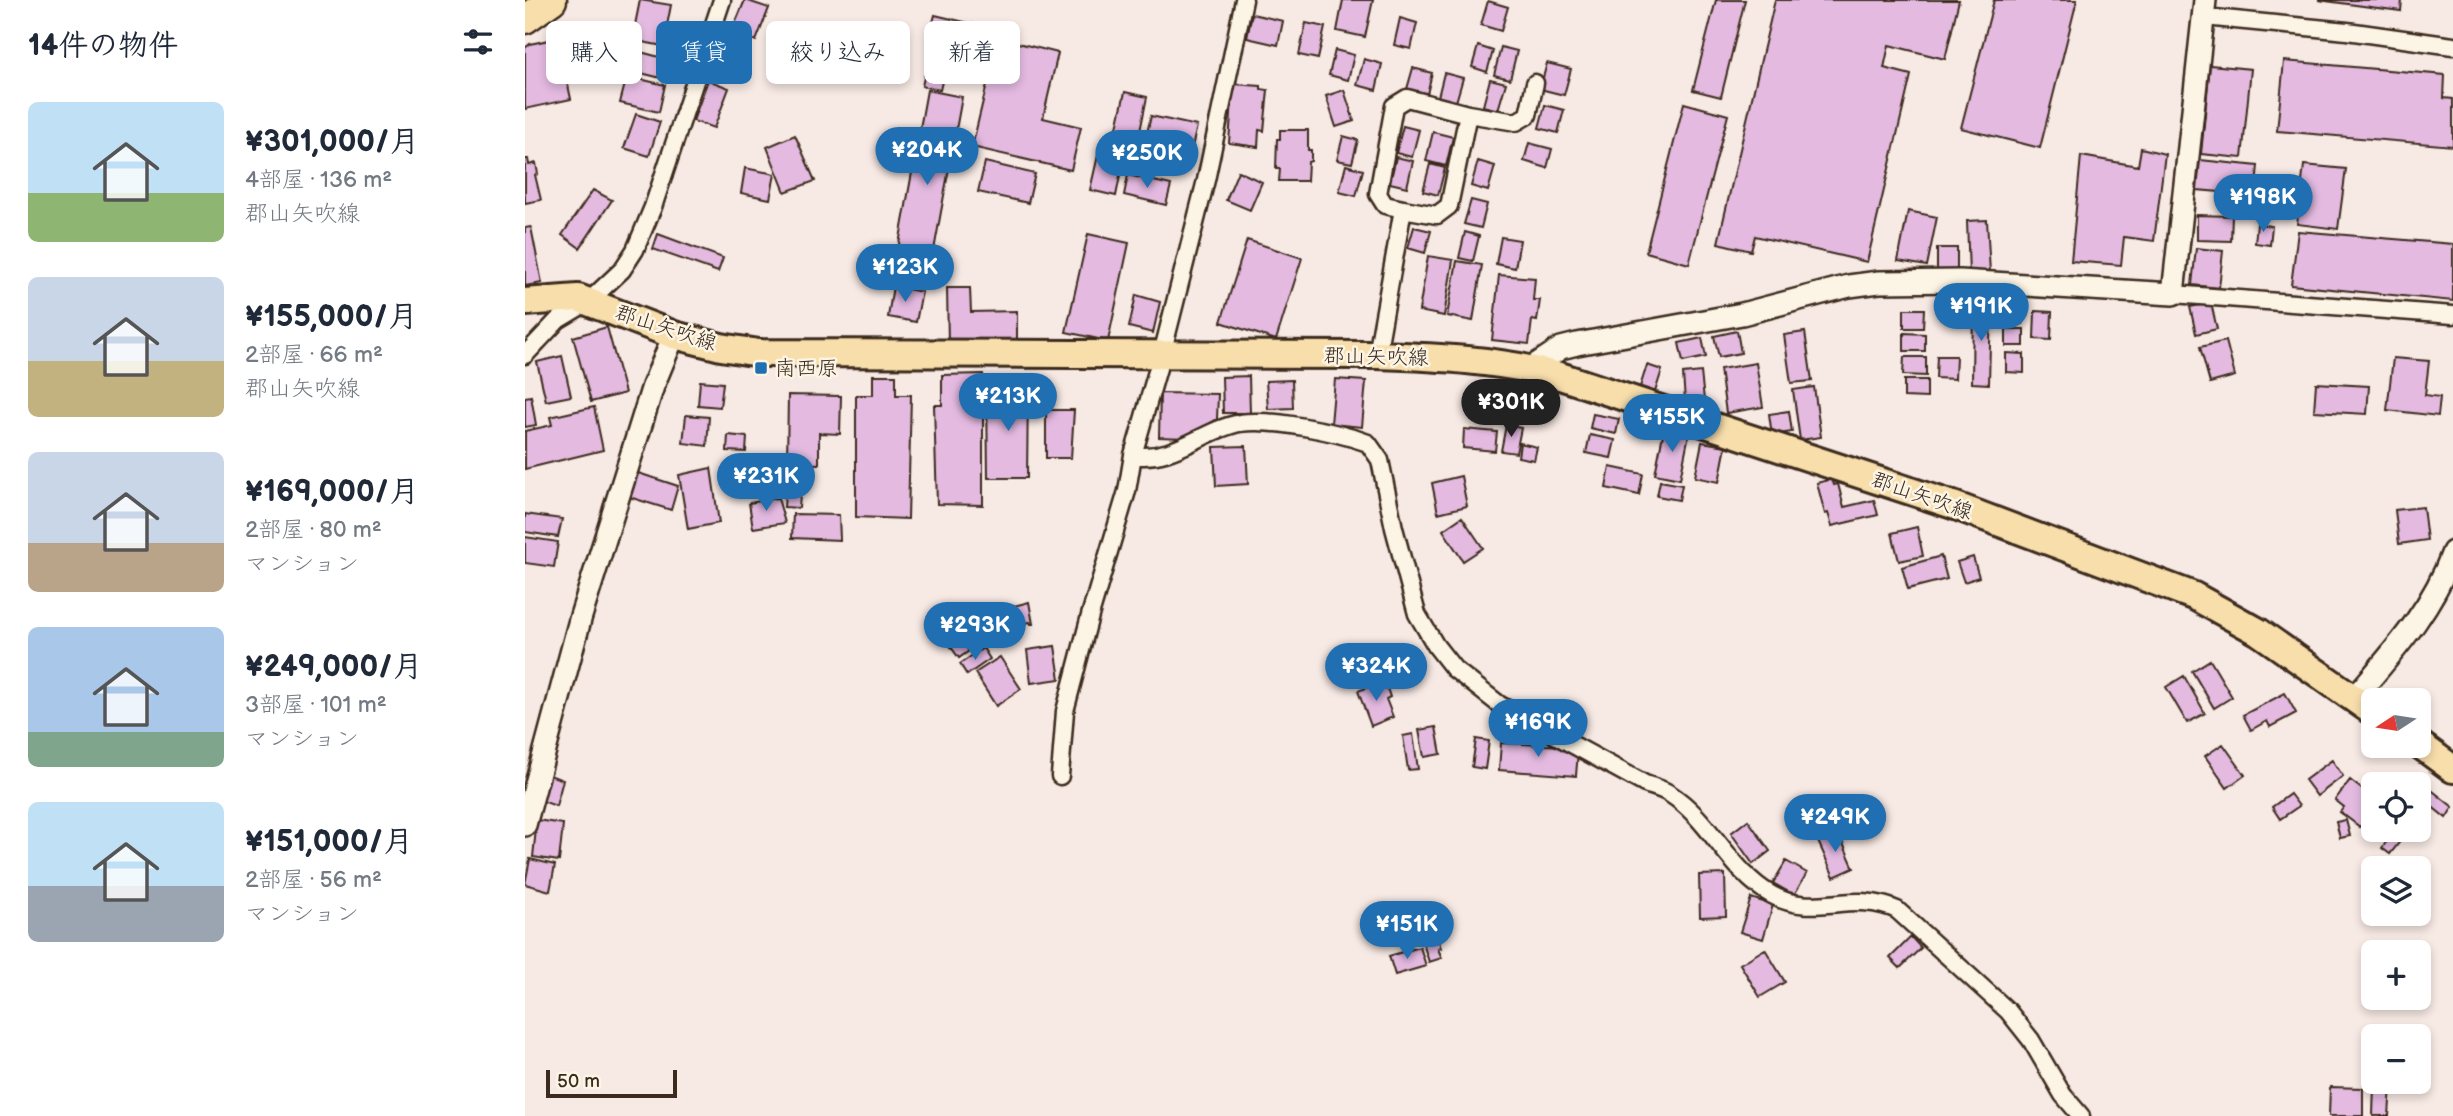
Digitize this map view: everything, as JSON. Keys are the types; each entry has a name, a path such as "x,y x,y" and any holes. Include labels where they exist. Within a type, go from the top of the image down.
{"highway":[{"path":"525,19 552,0"}],"main road":[{"name":"郡山矢吹線","path":"525,302 578,298 674,335 721,348 759,353 1377,355 1470,360 1531,368 1602,389 1953,506 2144,575 2194,596 2259,632 2361,704"},
{"path":"2431,753 2453,769"}],"street":[{"path":"525,355 558,320 588,302 622,270 635,250 653,207 722,0"},
{"path":"1061,776 1065,711 1127,491 1133,455 1162,354 1206,180 1244,0"},
{"path":"2173,294 2204,8 2453,46"},
{"path":"1468,114 1449,206 1437,215 1385,205 1378,194 1394,106 1407,98 1468,114 1516,122 1528,115 1535,83"},
{"path":"1377,355 1403,209"},
{"path":"1531,368 1562,348 1577,344 1754,312 1849,286 1879,282 1960,281 2453,315"},
{"path":"525,825 581,616 653,386 674,335"},
{"path":"1133,455 1145,457 1175,451 1211,432 1241,423 1270,423 1332,433 1368,443 1380,460 1394,528 1417,614 1436,646 1454,668 1500,705 1645,785 1668,793 1698,820 1746,877 1772,895 1790,904 1807,906 1863,900 1882,903 1897,910 2008,1011 2031,1040 2063,1095 2081,1116"},
{"path":"2374,688 2434,597 2453,552"}],"building":[{"path":"640,0 671,5 668,21 656,21 656,45 642,42 642,21 636,21"},
{"path":"745,0 769,8 756,41 752,39 752,21 736,21"},
{"path":"1343,0 1373,0 1365,37 1337,31"},
{"path":"1716,0 1745,0 1721,97 1693,90"},
{"path":"1775,0 1959,0 1945,59 1889,45 1884,68 1911,75 1867,262 1755,236 1751,251 1718,243"},
{"path":"1994,0 2077,0 2040,148 1961,128"},
{"path":"2318,0 2402,0 2401,11"},
{"path":"1488,1 1508,7 1501,31 1481,25"},
{"path":"1252,14 1283,21 1278,45 1247,38"},
{"path":"935,15 960,21 933,21"},
{"path":"1400,18 1417,23 1411,49 1394,45"},
{"path":"1306,23 1325,27 1318,59 1299,55"},
{"path":"546,41 546,84 568,84 571,99 525,109 525,48 530,44"},
{"path":"1020,44 1058,53 1043,118 1081,127 1071,170 972,147 987,84 1020,84"},
{"path":"1478,46 1493,51 1487,72 1472,67"},
{"path":"1501,47 1517,51 1510,79 1494,75"},
{"path":"1335,50 1354,55 1348,80 1329,75"},
{"path":"642,52 656,56 656,77 642,73"},
{"path":"1364,59 1382,64 1376,90 1357,85"},
{"path":"2284,61 2445,75 2444,98 2453,99 2453,146 2277,131"},
{"path":"1547,63 1571,69 1564,95 1540,89"},
{"path":"2210,65 2251,69 2242,158 2201,154"},
{"path":"1413,68 1432,73 1427,94 1407,89"},
{"path":"1444,73 1463,78 1456,102 1438,97"},
{"path":"924,77 924,84 941,84 940,90 922,86"},
{"path":"1490,79 1506,83 1498,110 1483,106"},
{"path":"642,80 665,85 659,112 620,103 625,84 642,84"},
{"path":"707,84 729,88 714,128 693,121"},
{"path":"1233,84 1261,86 1261,89 1268,90 1264,131 1259,130 1258,147 1229,143"},
{"path":"927,90 962,97 928,283 893,277"},
{"path":"1344,90 1354,121 1336,127 1326,96"},
{"path":"1125,92 1147,97 1136,151 1113,145"},
{"path":"1684,103 1728,115 1689,264 1646,252"},
{"path":"1545,105 1564,110 1558,133 1539,128"},
{"path":"636,114 660,122 649,156 624,148"},
{"path":"1151,116 1197,126 1189,160 1143,150"},
{"path":"1403,126 1419,130 1412,157 1396,153"},
{"path":"1280,130 1308,130 1311,161 1308,162 1307,181 1279,181 1280,169 1276,169"},
{"path":"1433,132 1453,137 1446,166 1426,161"},
{"path":"795,135 815,181 785,192 767,147"},
{"path":"1343,136 1358,140 1352,163 1337,160"},
{"path":"1529,143 1552,149 1547,168 1524,161"},
{"path":"2141,148 2165,154 2154,241 2124,237 2121,265 2071,261 2081,156 2138,166"},
{"path":"1099,151 1124,156 1116,196 1090,190"},
{"path":"1396,157 1413,161 1407,187 1390,183"},
{"path":"525,159 528,159 529,165 536,163 538,174 535,175 541,200 525,203"},
{"path":"2200,160 2258,166 2255,195 2197,190"},
{"path":"1478,161 1495,166 1488,191 1471,186"},
{"path":"985,162 1035,174 1028,203 978,192"},
{"path":"1430,164 1445,168 1438,195 1423,191"},
{"path":"1346,165 1363,170 1356,196 1339,192"},
{"path":"2304,165 2346,169 2338,229 2297,224"},
{"path":"745,168 775,174 770,199 741,193"},
{"path":"1238,171 1262,182 1250,210 1226,200"},
{"path":"1128,175 1171,185 1166,205 1124,195"},
{"path":"593,190 612,200 580,248 562,235"},
{"path":"1471,200 1487,204 1481,228 1464,224"},
{"path":"1908,211 1937,217 1927,266 1898,261"},
{"path":"2197,215 2232,216 2231,241 2197,240"},
{"path":"1987,220 1990,273 1969,274 1967,221"},
{"path":"2257,224 2272,226 2270,245 2255,243"},
{"path":"531,227 542,283 525,286 525,228"},
{"path":"1414,227 1431,231 1425,253 1408,248"},
{"path":"2298,231 2453,244 2453,301 2291,285"},
{"path":"1465,232 1479,236 1473,261 1459,258"},
{"path":"658,234 723,258 718,272 653,249"},
{"path":"1088,234 1129,243 1108,341 1066,332"},
{"path":"1501,237 1520,240 1515,268 1496,264"},
{"path":"1247,240 1302,258 1276,340 1221,322"},
{"path":"1937,248 1957,248 1957,278 1937,277"},
{"path":"2196,248 2223,251 2219,288 2192,285"},
{"path":"1428,256 1453,260 1444,316 1419,311"},
{"path":"1457,261 1482,265 1473,321 1447,316"},
{"path":"1499,275 1535,278 1533,300 1540,300 1537,321 1532,320 1529,344 1492,340"},
{"path":"893,286 922,292 916,322 888,317"},
{"path":"947,288 970,288 971,312 1017,311 1017,342 948,343"},
{"path":"1136,295 1160,302 1153,333 1129,327"},
{"path":"2211,303 2217,329 2196,334 2190,307"},
{"path":"1973,304 1991,304 1989,384 1972,383"},
{"path":"2005,304 2024,305 2023,324 2004,324"},
{"path":"1904,309 1924,309 1923,328 1904,328"},
{"path":"2035,311 2052,312 2051,340 2034,339"},
{"path":"607,327 625,393 591,402 573,337"},
{"path":"2006,329 2024,329 2024,346 2006,346"},
{"path":"1737,331 1741,353 1719,357 1714,336"},
{"path":"1805,332 1812,381 1791,383 1784,335"},
{"path":"1904,333 1925,334 1925,351 1904,351"},
{"path":"1702,338 1706,357 1683,362 1679,343"},
{"path":"2226,341 2235,376 2210,383 2200,347"},
{"path":"2006,353 2024,354 2024,373 2006,372"},
{"path":"562,356 571,396 546,401 537,362"},
{"path":"1937,356 1956,356 1955,379 1936,378"},
{"path":"1904,357 1926,357 1926,376 1903,375"},
{"path":"2393,358 2429,361 2425,395 2440,397 2438,416 2387,410"},
{"path":"1756,363 1763,407 1726,413 1720,369"},
{"path":"1647,365 1662,370 1655,392 1640,387"},
{"path":"1701,372 1704,400 1685,401 1683,374"},
{"path":"983,374 983,505 937,504 934,405 942,405 942,375"},
{"path":"873,375 896,375 896,395 911,395 908,519 856,517 856,395 873,395"},
{"path":"1249,376 1250,413 1223,413 1222,377"},
{"path":"1335,379 1366,381 1362,427 1331,424"},
{"path":"1292,380 1293,408 1268,409 1266,381"},
{"path":"1904,380 1927,380 1927,398 1904,397"},
{"path":"700,381 723,383 720,407 698,405"},
{"path":"2316,383 2369,386 2367,414 2314,411"},
{"path":"1814,387 1821,437 1800,440 1793,390"},
{"path":"1028,389 1027,478 988,478 987,390"},
{"path":"1160,393 1218,394 1217,419 1186,438 1159,437"},
{"path":"1514,394 1529,397 1524,421 1509,418"},
{"path":"788,395 841,396 840,434 819,433 819,464 787,463"},
{"path":"531,396 536,425 525,427 525,397"},
{"path":"594,407 603,450 525,469 525,431 552,425 550,417"},
{"path":"1046,410 1074,410 1071,458 1046,458"},
{"path":"1789,411 1792,432 1772,435 1769,414"},
{"path":"1593,414 1619,419 1616,434 1590,428"},
{"path":"686,415 709,417 707,446 683,443"},
{"path":"1506,425 1521,428 1516,453 1501,451"},
{"path":"1464,429 1497,432 1495,451 1463,448"},
{"path":"1664,429 1689,434 1680,479 1655,474"},
{"path":"728,435 747,437 746,452 727,451"},
{"path":"1590,435 1615,440 1611,458 1586,453"},
{"path":"1702,442 1726,446 1719,482 1695,477"},
{"path":"1520,443 1537,447 1534,460 1518,457"},
{"path":"1246,446 1248,484 1216,486 1214,447"},
{"path":"1610,467 1643,474 1639,495 1606,488"},
{"path":"711,468 719,523 688,529 679,475"},
{"path":"632,471 678,486 671,510 626,496"},
{"path":"1461,476 1467,506 1438,513 1432,483"},
{"path":"1832,479 1834,485 1838,484 1844,507 1874,500 1878,515 1832,526 1828,513 1825,514 1817,483"},
{"path":"786,480 801,482 799,508 784,507"},
{"path":"1660,481 1682,485 1679,500 1657,496"},
{"path":"778,498 785,523 753,528 749,503"},
{"path":"2423,507 2427,540 2399,544 2395,510"},
{"path":"525,514 562,519 558,537 525,532"},
{"path":"793,514 839,515 840,540 792,538"},
{"path":"1462,517 1483,548 1463,561 1443,530"},
{"path":"1917,527 1923,556 1899,561 1892,533"},
{"path":"525,537 558,542 554,567 525,563"},
{"path":"1941,556 1947,579 1908,589 1902,567"},
{"path":"1973,557 1979,577 1964,582 1957,562"},
{"path":"1029,602 1033,624 1024,623 1022,614 1016,616 1014,606"},
{"path":"982,611 984,622 958,627 956,616"},
{"path":"1007,613 1013,634 1001,637 996,615"},
{"path":"958,636 969,651 959,658 948,643"},
{"path":"1055,646 1060,679 1031,683 1027,650"},
{"path":"983,648 990,659 967,675 960,664"},
{"path":"1000,657 1021,689 996,706 975,673"},
{"path":"2210,660 2232,697 2214,708 2192,671"},
{"path":"2184,676 2205,713 2187,723 2166,687"},
{"path":"1381,682 1383,689 1387,688 1390,697 1386,699 1393,717 1371,726 1358,691"},
{"path":"2285,693 2296,713 2270,727 2267,721 2251,730 2243,715"},
{"path":"1436,727 1441,754 1424,757 1419,730"},
{"path":"1413,734 1418,769 1408,770 1403,736"},
{"path":"1476,739 1489,741 1485,769 1472,767"},
{"path":"1501,743 1566,746 1565,751 1578,751 1576,776 1499,770"},
{"path":"2223,744 2245,775 2227,788 2205,756"},
{"path":"2332,760 2343,776 2317,796 2305,780"},
{"path":"547,774 563,780 556,806 539,800"},
{"path":"2350,780 2361,789 2360,827 2340,812 2344,807 2335,800"},
{"path":"2431,790 2453,807 2446,818 2431,806"},
{"path":"2290,794 2299,806 2280,819 2272,807"},
{"path":"537,820 563,824 559,861 533,857"},
{"path":"1748,820 1770,851 1753,864 1731,833"},
{"path":"2346,820 2350,836 2340,838 2336,822"},
{"path":"1837,830 1854,868 1834,877 1817,839"},
{"path":"2386,842 2400,842 2390,854 2382,848"},
{"path":"530,859 555,865 550,891 525,884"},
{"path":"1786,861 1807,873 1794,895 1773,883"},
{"path":"1725,874 1726,916 1700,917 1699,875"},
{"path":"1751,898 1773,905 1763,939 1740,932"},
{"path":"1436,932 1442,958 1429,962 1421,937"},
{"path":"1911,937 1921,948 1900,968 1890,958"},
{"path":"1420,947 1426,966 1395,975 1389,956"},
{"path":"1765,949 1785,982 1760,997 1740,964"},
{"path":"2330,1087 2361,1088 2363,1116 2329,1116"},
{"path":"2374,1094 2390,1094 2389,1116 2373,1116"}],"place":[{"name":"南西原","path":"761,368"}]}
